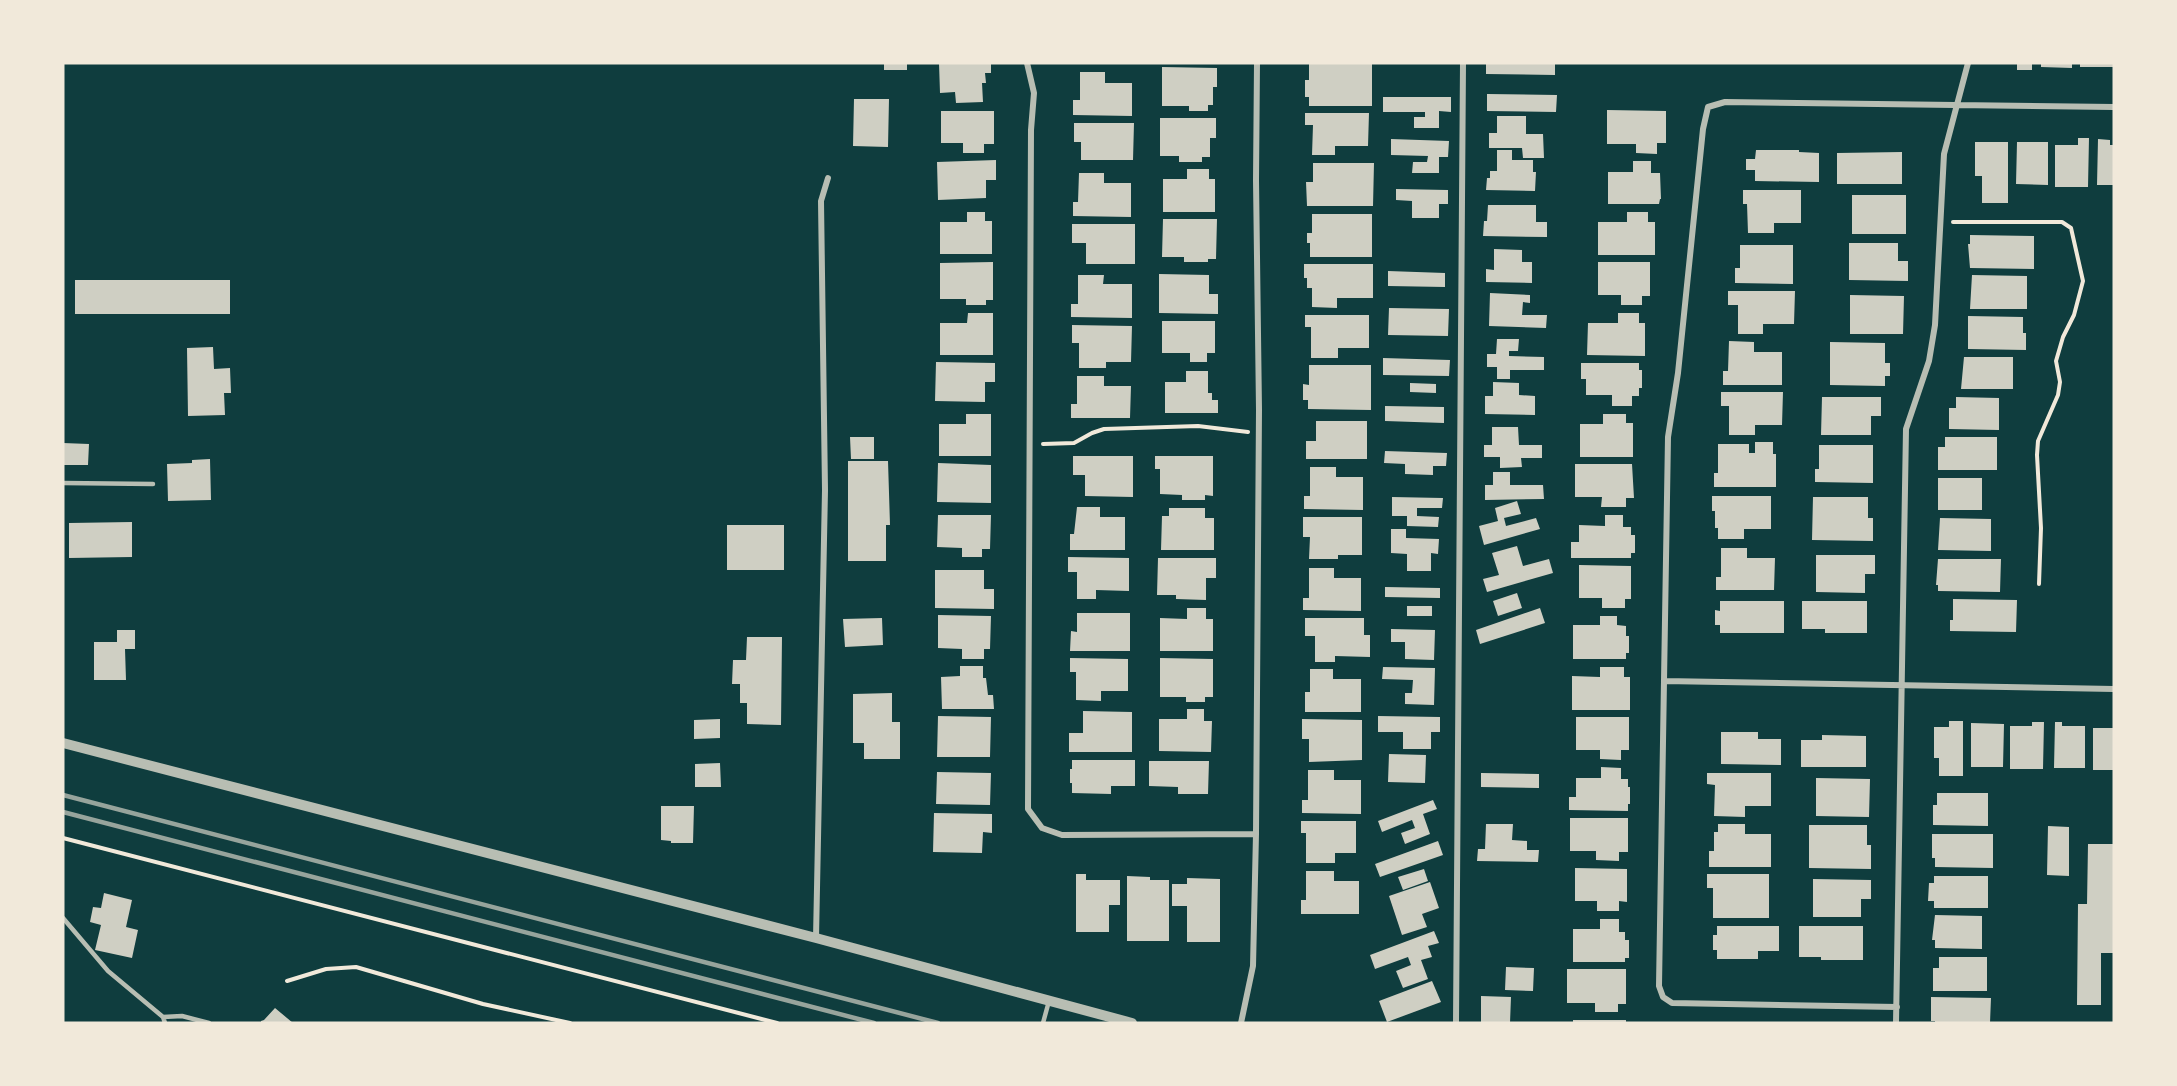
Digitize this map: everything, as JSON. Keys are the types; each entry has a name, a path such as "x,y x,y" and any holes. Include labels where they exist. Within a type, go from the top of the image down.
{"street":[{"path":"1027,63 1034,93 1031,130 1028,809 1042,828 1062,835 1256,834"},
{"path":"1241,1023 1253,966 1256,834 1259,433 1257,63"},
{"path":"1456,1023 1462,63"},
{"path":"1896,1023 1906,429 1929,361 1935,324 1944,154 1968,63"},
{"path":"1897,1007 1672,1003 1663,997 1659,986 1668,437 1678,373 1702,129 1708,107 1725,102 2114,107"},
{"path":"816,938 825,490 821,201 828,178"},
{"path":"1664,681 2114,689"},
{"path":"63,743 816,938 1132,1023"}],"lane":[{"path":"63,483 153,484"},
{"path":"63,918 108,971 164,1020 182,1016 209,1023"},
{"path":"1043,1023 1049,1001"}],"path":[{"path":"1940,222 2062,222 2071,228 2083,281 2074,315 2055,361 2060,382 2058,394 2038,441 2041,528 2039,584"},
{"path":"1030,444 1074,443 1092,432 1104,429 1198,426 1259,433"},
{"path":"63,838 777,1023"},
{"path":"287,981 326,969 356,967 483,1004 570,1023"}],"building":[{"path":"884,63 907,63 907,70 884,70"},
{"path":"939,63 991,63 991,73 985,73 986,83 982,83 983,102 956,103 955,92 940,93"},
{"path":"1309,63 1372,63 1372,106 1309,106 1309,97 1305,97 1305,80 1309,80"},
{"path":"1486,63 1555,63 1555,75 1486,74"},
{"path":"2017,63 2032,63 2032,70 2017,70"},
{"path":"2041,63 2072,63 2072,68 2041,67"},
{"path":"2080,63 2113,63 2113,67 2080,67"},
{"path":"1162,67 1217,68 1217,87 1213,87 1213,105 1208,105 1208,111 1189,111 1189,106 1162,106"},
{"path":"1080,72 1105,72 1105,83 1132,83 1132,116 1073,115 1073,100 1080,100"},
{"path":"1487,94 1557,95 1556,112 1487,111"},
{"path":"1383,97 1451,97 1451,112 1439,111 1439,128 1414,128 1414,117 1425,117 1425,112 1383,112"},
{"path":"854,99 889,99 888,147 853,146"},
{"path":"1607,110 1666,111 1666,143 1657,143 1657,154 1636,153 1636,144 1607,144"},
{"path":"941,111 994,111 994,144 984,144 984,153 963,153 963,143 941,143"},
{"path":"1305,113 1369,113 1368,146 1335,146 1335,155 1312,155 1313,125 1305,125"},
{"path":"1497,116 1526,116 1526,134 1543,134 1544,158 1523,158 1522,148 1489,148 1489,133 1497,133"},
{"path":"1160,118 1216,118 1216,138 1210,138 1210,157 1202,157 1202,162 1179,162 1179,156 1160,156"},
{"path":"1074,123 1134,123 1133,160 1081,160 1081,142 1074,142"},
{"path":"2078,138 2089,138 2088,187 2055,187 2055,145 2078,145"},
{"path":"1391,139 1449,141 1448,157 1439,157 1439,173 1412,173 1413,162 1427,162 1428,156 1391,155"},
{"path":"2098,139 2110,140 2110,145 2114,145 2114,185 2097,185"},
{"path":"1975,142 2008,142 2008,203 1982,203 1982,176 1975,176"},
{"path":"2017,142 2048,142 2048,185 2016,184"},
{"path":"1497,150 1512,150 1512,160 1533,160 1533,172 1536,172 1535,191 1486,190 1490,171 1497,171"},
{"path":"1756,150 1799,150 1799,152 1819,153 1819,182 1755,181 1755,170 1746,170 1746,159 1755,159"},
{"path":"1902,152 1902,184 1837,184 1837,153"},
{"path":"996,160 996,180 986,180 986,198 938,200 937,162"},
{"path":"1633,161 1651,161 1651,173 1660,173 1661,199 1659,204 1608,204 1608,172 1633,172"},
{"path":"1313,163 1374,163 1373,206 1307,206 1306,182 1313,182"},
{"path":"1187,169 1209,169 1209,179 1215,179 1215,212 1163,212 1163,179 1187,179"},
{"path":"1079,173 1104,173 1104,183 1131,183 1131,217 1073,216 1073,202 1078,202"},
{"path":"1396,189 1448,190 1448,204 1439,204 1439,218 1412,218 1412,201 1396,200"},
{"path":"1743,190 1801,190 1801,223 1774,223 1774,233 1748,233 1747,204 1743,204"},
{"path":"1852,195 1906,195 1906,234 1852,234"},
{"path":"1488,205 1536,205 1536,222 1547,222 1547,237 1483,236"},
{"path":"967,212 985,212 985,221 992,221 992,254 940,254 940,222 967,222"},
{"path":"1627,212 1648,212 1648,222 1655,222 1655,255 1598,255 1598,222 1627,222"},
{"path":"1312,214 1372,214 1372,257 1310,257 1307,233 1312,233"},
{"path":"1163,219 1217,219 1216,259 1208,259 1208,262 1184,262 1184,257 1162,257"},
{"path":"1072,224 1135,224 1135,264 1086,264 1086,243 1072,243"},
{"path":"1970,235 2034,236 2034,269 1970,268 1968,244 1970,244"},
{"path":"1849,243 1898,243 1898,261 1908,261 1908,281 1849,280"},
{"path":"1740,245 1793,245 1793,284 1735,283 1735,268 1740,268"},
{"path":"1494,249 1522,250 1522,262 1532,262 1532,283 1486,282 1486,269 1494,270"},
{"path":"993,262 993,300 986,300 986,305 966,305 966,299 940,299 940,263"},
{"path":"1598,262 1650,262 1650,296 1642,296 1642,305 1621,305 1621,295 1598,295"},
{"path":"1304,264 1373,264 1373,298 1337,298 1337,308 1312,307 1312,288 1307,288"},
{"path":"1388,271 1445,273 1445,287 1388,286"},
{"path":"1159,274 1209,275 1209,294 1218,294 1218,314 1159,313"},
{"path":"1078,275 1104,275 1103,284 1132,284 1132,318 1071,317 1071,304 1078,304"},
{"path":"1972,275 2027,276 2027,309 1970,309"},
{"path":"75,280 230,280 230,314 75,314"},
{"path":"1728,291 1795,291 1794,324 1763,324 1763,334 1738,334 1738,305 1728,305"},
{"path":"1490,293 1530,295 1530,303 1523,302 1522,315 1547,315 1546,328 1489,326"},
{"path":"1850,295 1904,296 1903,334 1850,334"},
{"path":"1389,308 1449,309 1448,336 1388,335"},
{"path":"968,313 993,313 993,355 940,355 940,323 967,323"},
{"path":"1618,313 1639,313 1639,323 1645,323 1645,356 1587,355 1588,323 1618,323"},
{"path":"1305,315 1369,315 1369,348 1338,348 1338,358 1311,358 1311,327 1305,327"},
{"path":"1968,316 2023,317 2026,350 1968,349"},
{"path":"1162,321 1215,321 1215,353 1207,353 1207,362 1190,362 1190,353 1162,353"},
{"path":"1072,325 1132,326 1131,362 1106,362 1106,368 1079,368 1079,343 1072,343"},
{"path":"1497,339 1519,339 1518,351 1509,351 1509,356 1544,357 1544,370 1510,370 1510,379 1497,379 1497,367 1487,367 1487,354 1496,354"},
{"path":"1729,341 1754,342 1754,352 1782,352 1782,385 1723,385 1723,371 1728,371"},
{"path":"1830,342 1885,343 1885,363 1890,363 1890,376 1885,376 1885,386 1830,385"},
{"path":"213,347 214,369 230,368 231,393 224,393 225,415 188,416 187,348"},
{"path":"1964,357 2013,357 2013,389 1961,389"},
{"path":"1383,358 1450,360 1449,376 1383,375"},
{"path":"936,362 995,363 995,382 985,382 985,402 935,401"},
{"path":"1581,363 1639,363 1639,370 1642,370 1642,388 1639,388 1639,396 1632,396 1632,406 1612,406 1612,395 1586,395 1586,379 1581,379"},
{"path":"1309,365 1371,365 1371,410 1308,409 1308,400 1303,400 1303,384 1309,385"},
{"path":"1186,371 1208,371 1208,393 1212,393 1212,400 1218,400 1218,413 1165,413 1165,382 1186,382"},
{"path":"1077,376 1104,376 1104,386 1131,386 1130,418 1071,418 1071,404 1077,404"},
{"path":"1493,382 1519,383 1519,395 1535,396 1535,415 1485,414 1485,396 1493,396"},
{"path":"1410,383 1436,384 1436,393 1410,392"},
{"path":"1721,392 1783,392 1782,425 1755,425 1755,435 1729,435 1729,406 1721,406"},
{"path":"1822,397 1881,397 1881,416 1871,416 1871,435 1821,435"},
{"path":"1956,397 1999,398 1999,430 1949,429 1949,408 1956,408"},
{"path":"1385,406 1444,407 1444,423 1385,421"},
{"path":"966,414 991,414 991,456 939,456 939,424 966,424"},
{"path":"1603,414 1626,414 1626,423 1633,423 1633,457 1580,457 1580,424 1603,424"},
{"path":"1316,421 1367,421 1367,459 1306,459 1306,441 1316,441"},
{"path":"1492,427 1518,427 1519,445 1542,445 1542,458 1521,458 1522,467 1500,468 1500,457 1484,457 1484,445 1492,445"},
{"path":"850,437 874,437 874,459 851,459"},
{"path":"1945,437 1997,437 1997,470 1938,470 1938,447 1945,447"},
{"path":"1755,442 1773,442 1773,454 1776,454 1776,487 1714,487 1714,473 1718,473 1718,444 1749,444 1749,453 1755,453"},
{"path":"63,443 89,444 88,465 63,465"},
{"path":"1819,445 1873,445 1873,483 1815,482 1815,469 1819,469"},
{"path":"1385,451 1447,453 1446,466 1433,466 1433,475 1405,474 1405,464 1384,463"},
{"path":"1073,456 1133,456 1133,497 1085,496 1085,475 1073,475"},
{"path":"1155,456 1213,456 1213,496 1205,495 1205,500 1182,500 1182,495 1160,494 1160,469 1155,469"},
{"path":"210,459 211,500 168,501 167,464 192,463 192,460"},
{"path":"848,461 888,461 890,525 886,525 886,561 848,561"},
{"path":"938,463 991,465 991,503 937,502"},
{"path":"1575,464 1632,464 1634,498 1626,498 1626,507 1601,507 1602,497 1575,497"},
{"path":"1310,467 1336,467 1336,477 1363,477 1363,510 1304,509 1304,496 1310,496"},
{"path":"1493,472 1510,472 1510,485 1543,485 1544,499 1485,500 1485,485 1493,485"},
{"path":"1938,478 1982,478 1982,510 1938,510"},
{"path":"1712,496 1771,496 1771,529 1744,529 1744,539 1718,539 1718,528 1715,528 1715,511 1712,511"},
{"path":"1392,497 1443,498 1442,508 1417,508 1417,516 1439,517 1438,527 1407,526 1407,516 1392,516"},
{"path":"1813,497 1868,497 1868,518 1873,518 1873,541 1812,540"},
{"path":"1517,501 1521,514 1504,518 1506,526 1536,518 1540,529 1484,545 1479,526 1498,521 1495,508"},
{"path":"1077,507 1100,507 1100,517 1125,517 1125,550 1070,550 1070,534 1074,534"},
{"path":"1169,508 1205,508 1205,518 1214,518 1214,550 1161,550 1162,516 1169,516"},
{"path":"938,515 991,515 990,549 982,549 982,557 962,557 962,548 937,547"},
{"path":"1605,515 1623,515 1623,527 1631,527 1631,535 1635,535 1635,553 1631,553 1631,558 1571,558 1571,542 1579,542 1579,525 1605,526"},
{"path":"1303,517 1362,517 1362,555 1338,555 1338,559 1309,559 1310,537 1303,537"},
{"path":"1940,518 1991,519 1991,551 1938,550"},
{"path":"132,522 132,557 69,558 69,523"},
{"path":"727,525 784,525 784,570 727,570"},
{"path":"1391,529 1406,529 1406,538 1439,539 1438,554 1431,553 1431,571 1407,571 1407,554 1391,553"},
{"path":"1517,546 1523,566 1549,559 1553,573 1487,592 1483,579 1499,575 1492,553"},
{"path":"1721,548 1747,548 1747,558 1775,558 1774,590 1716,590 1716,577 1721,577"},
{"path":"1816,555 1875,555 1875,574 1865,574 1865,593 1816,592"},
{"path":"1068,557 1129,558 1129,591 1096,590 1096,599 1077,599 1077,572 1068,572"},
{"path":"1158,558 1216,558 1216,578 1206,578 1206,600 1176,599 1176,595 1157,595"},
{"path":"1938,559 2001,559 2000,592 1938,591 1938,585 1936,585"},
{"path":"1579,565 1631,566 1631,599 1625,599 1625,608 1602,608 1602,598 1579,598"},
{"path":"1309,568 1334,568 1334,578 1361,578 1361,611 1303,610 1303,598 1309,598"},
{"path":"935,570 984,570 984,589 994,589 994,609 935,608"},
{"path":"1385,587 1440,588 1440,598 1385,597"},
{"path":"1517,593 1522,608 1498,616 1493,601"},
{"path":"1953,599 2017,600 2016,632 1950,631 1950,620 1953,620"},
{"path":"1720,601 1784,601 1784,633 1720,633 1720,625 1715,625 1715,610 1720,611"},
{"path":"1802,601 1867,601 1867,633 1825,633 1825,629 1802,629"},
{"path":"1407,606 1432,606 1432,616 1407,616"},
{"path":"1187,608 1206,608 1206,619 1213,619 1213,651 1160,651 1160,618 1187,619"},
{"path":"1540,608 1545,623 1480,644 1476,630"},
{"path":"1077,613 1130,613 1130,651 1070,651 1071,631 1077,632"},
{"path":"938,615 991,616 990,649 984,649 984,659 962,659 962,649 938,648"},
{"path":"1600,616 1617,616 1617,625 1626,626 1626,636 1629,636 1629,653 1626,653 1626,659 1573,659 1573,625 1600,625"},
{"path":"882,618 883,645 845,647 843,619"},
{"path":"1305,618 1364,618 1364,635 1370,635 1370,657 1335,656 1335,662 1315,662 1315,636 1305,636"},
{"path":"1391,629 1435,630 1434,660 1405,659 1405,642 1391,642"},
{"path":"117,630 135,630 135,649 125,649 126,680 94,680 94,642 117,642"},
{"path":"747,637 782,637 781,725 747,724 747,703 740,703 740,684 732,684 733,660 746,660"},
{"path":"1070,658 1128,659 1128,691 1101,691 1101,701 1076,700 1076,672 1070,672"},
{"path":"1160,658 1213,659 1213,697 1205,697 1205,702 1186,702 1186,697 1160,697"},
{"path":"960,666 983,666 983,678 986,678 988,695 993,695 994,709 942,709 941,677 960,676"},
{"path":"1383,667 1435,668 1434,705 1405,704 1405,693 1412,693 1413,680 1382,679"},
{"path":"1600,667 1624,667 1624,677 1630,677 1630,710 1572,710 1572,676 1600,677"},
{"path":"1310,669 1333,669 1333,679 1361,679 1361,712 1305,712 1305,692 1310,692"},
{"path":"892,693 892,722 900,722 900,759 864,759 864,743 853,743 853,694"},
{"path":"1187,709 1204,709 1204,721 1212,721 1211,752 1159,751 1159,719 1187,719"},
{"path":"1083,711 1132,712 1132,752 1069,752 1069,733 1083,733"},
{"path":"938,716 991,717 990,757 937,757"},
{"path":"1378,716 1440,717 1440,732 1431,732 1431,749 1403,749 1403,732 1378,732"},
{"path":"1576,717 1629,717 1629,750 1621,750 1621,760 1600,759 1600,750 1576,750"},
{"path":"720,719 720,738 694,739 694,720"},
{"path":"1302,719 1362,720 1362,760 1309,762 1309,739 1302,739"},
{"path":"1949,721 1963,721 1963,776 1939,776 1939,758 1934,758 1934,727 1949,727"},
{"path":"2032,722 2044,722 2043,769 2010,769 2010,726 2032,726"},
{"path":"2055,722 2062,722 2062,726 2085,726 2085,768 2054,768"},
{"path":"1971,723 2004,724 2003,767 1971,767"},
{"path":"2093,728 2114,728 2114,770 2093,770"},
{"path":"1721,732 1758,732 1758,739 1781,739 1781,765 1721,764"},
{"path":"1822,735 1866,736 1866,767 1801,767 1801,740 1822,740"},
{"path":"1389,754 1426,755 1425,783 1388,782"},
{"path":"1072,760 1135,760 1135,786 1111,786 1111,794 1072,793 1070,769 1072,769"},
{"path":"1149,761 1209,761 1208,794 1178,794 1178,787 1149,786"},
{"path":"720,763 721,787 695,787 695,764"},
{"path":"1601,767 1621,768 1621,779 1628,779 1630,804 1628,804 1628,811 1569,810 1569,797 1576,797 1576,778 1601,778"},
{"path":"1308,770 1334,770 1334,780 1361,780 1361,814 1302,813 1302,800 1308,800"},
{"path":"937,772 991,773 990,805 936,804"},
{"path":"1481,773 1539,774 1539,788 1481,787"},
{"path":"1707,773 1771,773 1771,806 1745,806 1745,817 1714,816 1715,785 1707,784"},
{"path":"1816,778 1870,779 1869,817 1816,816"},
{"path":"1937,793 1988,793 1988,826 1933,825 1933,805 1937,805"},
{"path":"1433,800 1437,809 1423,814 1430,834 1405,844 1401,833 1415,828 1412,820 1382,832 1378,821"},
{"path":"661,806 694,806 693,843 671,843 671,841 661,840"},
{"path":"934,813 992,814 992,833 983,832 982,853 933,852"},
{"path":"1570,818 1628,818 1628,852 1619,852 1619,861 1596,860 1596,851 1570,851"},
{"path":"1301,821 1356,821 1356,853 1335,853 1335,863 1306,863 1306,833 1301,833"},
{"path":"1486,824 1513,824 1512,840 1527,841 1527,850 1539,850 1538,862 1477,861 1478,849 1485,849"},
{"path":"1718,824 1745,824 1745,834 1771,834 1771,867 1709,867 1709,851 1714,851 1714,832 1718,832"},
{"path":"1809,825 1867,825 1867,845 1871,845 1871,869 1809,868"},
{"path":"2048,826 2069,827 2069,876 2047,875"},
{"path":"1932,834 1993,834 1993,868 1935,867 1935,858 1932,858"},
{"path":"1438,841 1443,855 1380,877 1375,864"},
{"path":"2088,844 2114,844 2114,953 2101,953 2101,1005 2077,1005 2078,904 2087,904"},
{"path":"1575,868 1627,869 1627,902 1619,901 1619,911 1597,911 1597,901 1575,901"},
{"path":"1424,869 1428,881 1403,890 1398,877"},
{"path":"1306,871 1334,871 1334,881 1359,881 1359,914 1301,914 1301,900 1306,900"},
{"path":"1076,874 1086,874 1086,880 1120,880 1120,905 1109,905 1109,932 1076,932"},
{"path":"1707,874 1769,874 1769,918 1713,918 1713,888 1707,888"},
{"path":"1127,876 1150,877 1150,880 1169,880 1169,941 1127,941"},
{"path":"1934,876 1988,876 1988,908 1934,908 1934,901 1928,901 1929,883 1934,883"},
{"path":"1187,878 1220,879 1220,942 1187,942 1187,906 1172,906 1172,884 1187,884"},
{"path":"1813,879 1871,880 1871,899 1861,899 1861,917 1813,917"},
{"path":"1430,882 1439,908 1422,914 1427,927 1402,935 1389,896"},
{"path":"104,893 132,900 126,927 138,930 132,958 95,950 101,925 90,922 93,907 101,908"},
{"path":"1935,915 1982,916 1982,949 1935,948 1935,940 1932,940"},
{"path":"1600,919 1619,919 1619,932 1625,932 1625,940 1629,940 1629,958 1625,958 1625,962 1573,962 1573,929 1600,929"},
{"path":"1717,926 1779,926 1779,951 1758,951 1758,959 1717,959 1717,950 1713,950 1713,935 1717,935"},
{"path":"1799,926 1863,926 1863,960 1821,960 1821,957 1799,957"},
{"path":"1434,931 1439,943 1428,946 1432,957 1421,960 1428,979 1403,988 1396,971 1411,965 1408,957 1375,969 1370,955"},
{"path":"1939,957 1987,957 1987,991 1933,991 1933,968 1939,968"},
{"path":"1506,967 1534,968 1533,991 1505,990"},
{"path":"1567,969 1626,969 1626,1004 1618,1004 1618,1012 1595,1012 1595,1003 1567,1003"},
{"path":"1432,981 1441,1002 1387,1022 1379,1001"},
{"path":"1481,996 1511,997 1510,1023 1481,1023"},
{"path":"1931,997 1991,998 1990,1023 1935,1023 1931,1021"},
{"path":"275,1008 293,1023 261,1023"},
{"path":"1573,1020 1626,1020 1626,1023 1573,1023"}],"railway":[{"path":"63,795 938,1023"},
{"path":"63,812 874,1023"}]}
